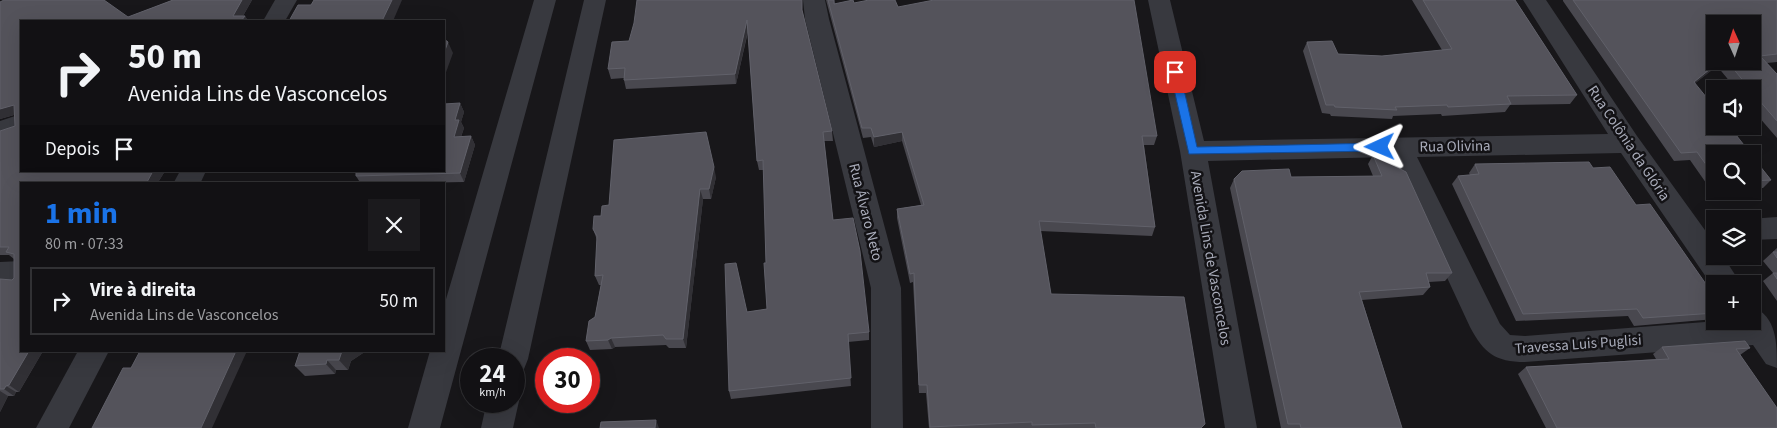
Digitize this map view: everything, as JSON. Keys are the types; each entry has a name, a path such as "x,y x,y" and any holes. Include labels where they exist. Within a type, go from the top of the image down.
{"street":[{"path":"275,20 286,0"},
{"path":"424,428 545,0"},
{"path":"516,348 595,0"},
{"name":"Rua Álvaro Neto","path":"814,0 817,19 886,288 887,428"},
{"name":"Avenida Lins de Vasconcelos","path":"1159,0 1192,151 1241,428"},
{"name":"Rua Colônia da Glória","path":"1534,0 1628,143 1703,232 1723,275"},
{"path":"0,132 20,123"},
{"name":"Rua Olivina","path":"1192,151 1628,143"},
{"name":"Travessa Luis Puglisi","path":"1399,147 1490,336 1499,346 1511,350 1763,335"},
{"path":"1761,229 1777,228"},
{"path":"0,274 20,273"},
{"path":"52,428 93,352"},
{"path":"497,428 501,413"}],"building":[{"path":"4,0 104,0 128,17 173,0 242,0 233,16 245,16 242,20 20,20 20,172 152,172 147,182 20,182 20,352 28,352 9,385 4,389 0,389 0,279 12,280 14,278 14,254 6,252 9,247 0,247 0,131 15,126 14,105 0,109 0,2"},
{"path":"314,0 392,0 382,20 290,20 298,5 311,5"},
{"path":"637,0 802,0 802,10 832,131 823,132 833,220 853,218 860,251 869,332 848,334 851,378 729,391 725,264 736,263 747,312 767,309 764,263 766,263 763,160 757,161 747,20 735,74 624,80 625,68 608,69 612,42 629,41"},
{"path":"828,0 834,0 834,4 853,0 854,3 869,0 895,0 898,7 934,0 1134,0 1157,136 1142,136 1155,227 1039,221 1051,294 1184,297 1205,424 1201,428 1096,428 1095,423 1032,425 1032,422 930,427 927,385 919,385 914,273 910,274 897,209 924,205 902,132 874,137 871,128 862,128"},
{"path":"1423,0 1515,0 1577,95 1507,96 1511,104 1395,107 1397,110 1326,105 1307,42 1332,41 1338,54 1382,56 1452,49"},
{"path":"1573,0 1777,0 1777,54 1761,56 1761,15 1706,15 1706,70 1709,70 1694,82 1706,97 1706,135 1736,135 1744,145 1706,145 1706,164 1697,152 1681,153"},
{"path":"445,40 448,42 445,50"},
{"path":"1761,57 1777,74 1777,121 1761,102 1761,80 1743,80 1734,70 1761,70"},
{"path":"460,103 455,120 459,120 454,137 471,136 460,173 356,176 356,172 445,172 445,104"},
{"path":"706,132 714,167 709,189 700,189 683,339 666,339 663,335 586,341 589,321 595,317 603,275 595,276 597,236 593,229 594,216 601,216 602,206 609,205 614,140"},
{"path":"1373,155 1406,172 1452,273 1426,273 1430,287 1359,292 1402,428 1301,428 1300,424 1288,424 1234,179 1242,171 1289,169 1291,177 1382,176"},
{"path":"1589,162 1593,168 1610,167 1636,205 1650,204 1706,284 1706,314 1643,318 1637,309 1523,314 1458,176 1479,174 1475,164"},
{"path":"1761,167 1771,180 1761,181"},
{"path":"1745,341 1750,348 1736,349 1777,408 1777,428 1557,428 1526,367 1669,359 1662,347"},
{"path":"139,352 236,352 201,428 92,428 123,368 131,368"},
{"path":"300,352 342,352 339,360 327,360 326,364 295,366"},
{"path":"656,420 655,428 600,428 601,422"}],"route":[{"path":"1175,72 1192,151 1380,147"}]}
